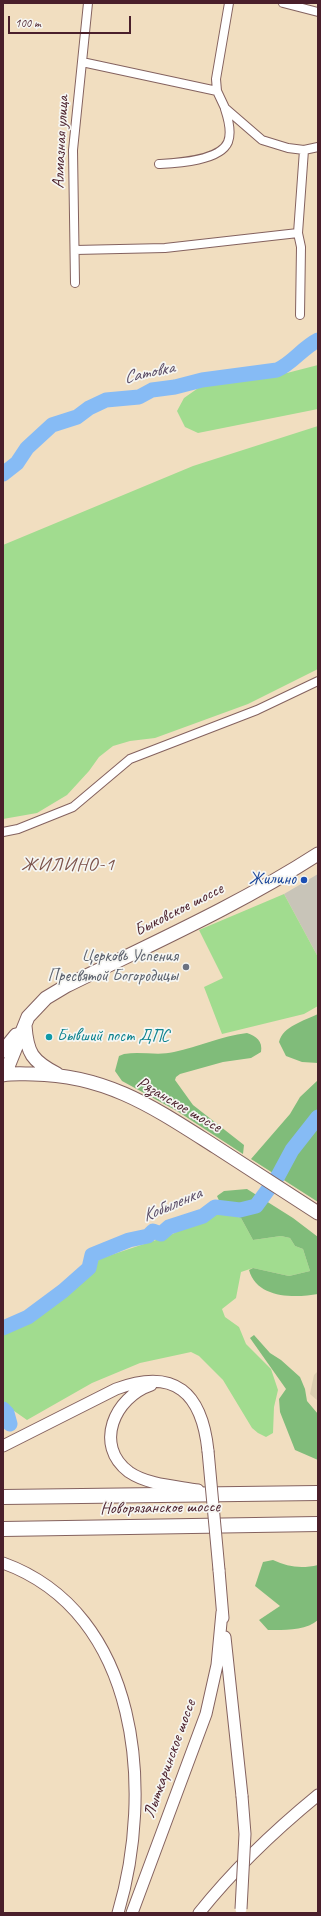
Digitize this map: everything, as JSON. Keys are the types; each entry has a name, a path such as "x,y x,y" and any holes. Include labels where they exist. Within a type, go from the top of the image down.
{"highway":[{"name":"Новорязанское шоссе","path":"3,1497 318,1493"},
{"name":"Новорязанское шоссе","path":"3,1529 318,1524"}],"main road":[{"name":"Быковское шоссе","path":"4,1074 24,1022 46,998 66,986 269,884 318,854"},
{"path":"3,1051 24,1022"},
{"path":"24,1022 26,1042 34,1058 43,1067 58,1075"},
{"name":"Рязанское шоссе","path":"4,1074 58,1075 89,1080 140,1100 318,1213"},
{"path":"159,1382 136,1392 126,1400 116,1414 113,1421 111,1437 114,1452 118,1460 129,1471 148,1480 222,1494"},
{"name":"Лыткаринское шоссе","path":"3,1446 116,1389 129,1384 159,1382 171,1384 183,1390 193,1399 204,1423 208,1451 222,1612 242,1796 245,1842 241,1911"},
{"name":"Лыткаринское шоссе","path":"3,1563 39,1581 61,1598 81,1618 98,1642 111,1668 121,1694 130,1726 135,1767 135,1813 127,1872 118,1913"},
{"name":"Лыткаринское шоссе","path":"132,1913 206,1714 217,1665 222,1612"},
{"path":"199,1913 241,1864 284,1823 318,1795"}],"street":[{"name":"Алмазная улица","path":"75,283 73,150 88,3"},
{"path":"159,164 181,163 210,156 225,147 228,141 229,131 225,108 217,91 216,79 229,3"},
{"path":"283,3 318,12"},
{"path":"82,62 217,91"},
{"path":"225,108 262,140 288,148 304,150 318,147"},
{"path":"300,315 301,247 298,233 304,150"},
{"path":"74,250 165,248 298,233"},
{"path":"3,832 18,829 73,808 130,759 257,710 318,681"}],"shaded area":[{"path":"318,874 318,957 284,894"},
{"path":"318,1371 318,1401 310,1394 314,1375"}],"green space":[{"path":"318,365 318,409 198,433 185,427 177,411 184,398 204,384 287,373"},
{"path":"318,426 318,669 248,704 155,738 130,741 113,746 99,757 89,771 67,795 37,813 3,819 3,545 193,466"},
{"path":"284,894 318,957 318,1006 304,1014 222,1034 204,987 223,978 199,930"},
{"path":"318,1014 318,1063 302,1062 286,1056 279,1042 281,1036 289,1028"},
{"path":"247,1033 260,1042 261,1052 251,1058 223,1062 180,1074 175,1080 193,1105 244,1145 243,1154 177,1111 122,1081 115,1071 119,1056 124,1054 168,1053 237,1034"},
{"path":"318,1080 318,1202 251,1159 290,1114 300,1097"},
{"path":"247,1189 293,1218 318,1237 318,1294 288,1296 278,1294 260,1287 253,1280 249,1270 253,1268 289,1276 310,1271 303,1249 295,1246 290,1238 281,1236 253,1240 241,1218 224,1212 217,1196 224,1191"},
{"path":"224,1212 241,1218 253,1240 281,1236 290,1238 295,1246 303,1249 310,1271 289,1276 253,1268 241,1272 236,1298 222,1309 225,1317 239,1327 246,1344 271,1369 278,1390 274,1407 273,1433 266,1437 252,1428 223,1380 199,1356 191,1352 140,1363 92,1383 27,1420 7,1406 3,1400 3,1335 33,1321 92,1270 99,1259 168,1236 204,1219"},
{"path":"254,1335 270,1353 281,1360 300,1377 305,1389 307,1401 318,1414 318,1460 295,1450 280,1412 279,1399 286,1389 250,1338"},
{"path":"273,1560 295,1567 318,1565 318,1620 313,1624 294,1629 268,1630 259,1620 280,1606 255,1586 263,1562"}],"waterway":[{"name":"Сатовка","path":"3,474 17,463 27,448 52,425 77,417 89,408 106,400 139,397 152,390 175,387 202,380 277,370 318,340"},
{"name":"Кобыленка","path":"3,1328 28,1317 63,1291 89,1268 92,1255 129,1240 148,1236 153,1231 161,1234 169,1227 203,1216 215,1207 240,1210 256,1206 278,1176 292,1150 318,1117"},
{"name":"Кобыленка","path":"3,1409 7,1413 10,1424"}],"place":[{"name":"Жилино","path":"304,880"},
{"name":"Церковь Успения Пресвятой Богородицы","path":"186,967"},
{"name":"Бывший пост ДПС","path":"49,1037"}],"district":[{"name":"ЖИЛИНО-1","path":"68,865"}]}
